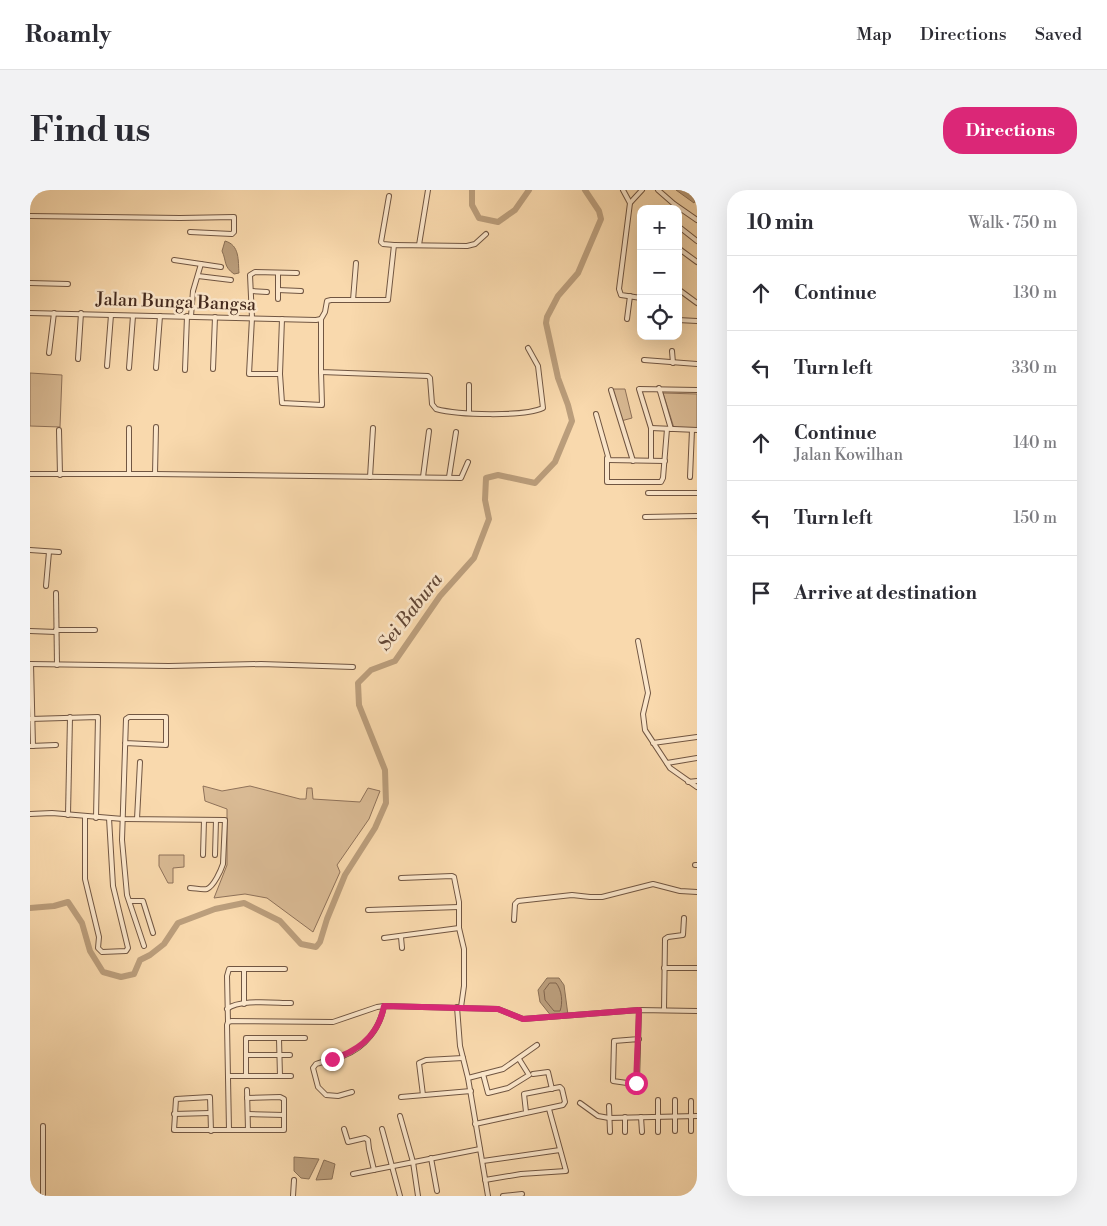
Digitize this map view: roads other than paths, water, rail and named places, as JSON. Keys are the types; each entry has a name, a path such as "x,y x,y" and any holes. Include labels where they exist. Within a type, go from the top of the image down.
{"street":[{"path":"419,245 428,190"},
{"path":"623,190 630,203 619,292 621,295 637,297"},
{"path":"630,203 642,190"},
{"path":"658,190 697,220"},
{"path":"389,196 381,242 383,244 467,246 475,244 486,234"},
{"path":"30,216 234,217 234,232 232,234 190,232"},
{"path":"682,229 697,241"},
{"path":"282,319 280,374 282,403 322,405 321,319 325,312 326,303 329,300 388,300 394,245"},
{"path":"681,250 697,262"},
{"path":"174,260 220,267"},
{"path":"353,300 356,263"},
{"path":"185,370 189,316 193,291 201,264"},
{"path":"280,374 249,374 252,318 250,275 252,273 297,273"},
{"path":"278,273 278,298"},
{"path":"198,276 231,280"},
{"path":"30,283 68,284"},
{"path":"278,290 301,291"},
{"path":"251,292 267,292"},
{"path":"682,292 697,303"},
{"path":"627,318 630,296"},
{"name":"Jalan Bunga Bangsa","path":"30,313 321,319"},
{"path":"49,353 54,313"},
{"path":"78,359 80,313"},
{"path":"107,366 111,315"},
{"path":"129,368 133,316"},
{"path":"156,368 160,316"},
{"path":"213,369 215,317"},
{"path":"682,320 697,321"},
{"path":"322,372 428,376 434,408 469,413 508,414 543,408 538,366 528,348"},
{"path":"672,351 673,362"},
{"path":"644,360 697,364"},
{"path":"469,385 469,413"},
{"path":"650,460 650,428 639,390 642,388 660,388 697,390"},
{"path":"596,414 607,458 607,482 661,482 669,429 660,388"},
{"path":"611,390 633,461"},
{"path":"155,474 156,427"},
{"path":"129,428 129,474"},
{"path":"370,477 373,428"},
{"path":"650,428 694,430 690,457 690,477"},
{"path":"60,430 60,474"},
{"path":"423,477 429,431"},
{"path":"449,477 456,432"},
{"path":"690,457 697,457"},
{"path":"607,458 633,461 665,461"},
{"path":"30,474 462,477 468,462"},
{"path":"648,493 697,493"},
{"path":"646,517 697,516"},
{"path":"30,550 59,552"},
{"path":"46,586 49,552"},
{"path":"56,593 56,665"},
{"path":"30,631 95,630"},
{"path":"638,641 648,693 643,720 647,735 673,771 697,787"},
{"path":"56,745 31,746 30,664 169,666 261,664 353,667"},
{"path":"68,815 70,717"},
{"path":"31,719 98,717 96,818"},
{"path":"125,743 166,745 166,717 128,717 126,719 125,743 123,819 122,840 125,879 144,946"},
{"path":"653,743 697,737"},
{"path":"667,763 697,758"},
{"path":"137,819 140,762"},
{"path":"688,782 697,781"},
{"path":"30,814 43,813 123,819 225,820 222,866 209,888 190,888"},
{"path":"85,817 85,880 99,936 98,948 102,952 126,951 128,948 113,886 108,818"},
{"path":"203,855 204,820"},
{"path":"215,855 216,820"},
{"path":"401,878 453,876 459,902 459,928 464,949 464,986 459,1007 459,1034 471,1091 488,1196"},
{"path":"514,920 515,904 518,901 572,895 602,896 653,884 697,892"},
{"path":"130,901 143,901 153,933"},
{"path":"368,910 459,907"},
{"path":"664,1010 665,939 683,935 684,918"},
{"path":"384,938 459,928"},
{"path":"401,936 402,948"},
{"path":"244,968 244,1004"},
{"path":"229,1130 228,970 244,968 285,969"},
{"path":"664,968 697,968"},
{"path":"227,1009 233,1005 290,1003"},
{"path":"352,1092 338,1096 326,1095 318,1087 312,1068 316,1064 348,1054 366,1041 380,1022 384,1006"},
{"path":"228,1022 239,1020 333,1022 384,1006 500,1009 523,1019 639,1010 697,1011"},
{"path":"639,1010 639,1039 636,1083 613,1081 614,1041 639,1039"},
{"path":"246,1076 246,1038 305,1038"},
{"path":"278,1038 280,1076"},
{"path":"468,1078 503,1069 537,1045"},
{"path":"246,1054 290,1055"},
{"path":"423,1095 419,1063 421,1061 463,1058"},
{"path":"483,1074 488,1093 508,1088 529,1075 519,1059"},
{"path":"533,1074 548,1072 552,1089"},
{"path":"228,1076 291,1076"},
{"path":"475,1124 565,1104 562,1089 560,1087 524,1094 526,1112"},
{"path":"247,1090 248,1130"},
{"path":"401,1097 471,1091"},
{"path":"211,1131 210,1097 178,1098 175,1100 174,1130 211,1131 248,1130 284,1131 284,1099 247,1098"},
{"path":"658,1100 658,1132"},
{"path":"675,1100 676,1131"},
{"path":"691,1101 691,1131"},
{"path":"580,1103 598,1116 609,1118 697,1116"},
{"path":"609,1106 610,1132"},
{"path":"486,1180 521,1174 564,1172 566,1169 549,1109"},
{"path":"174,1114 210,1113"},
{"path":"248,1114 284,1115"},
{"path":"400,1116 412,1162 418,1196"},
{"path":"625,1117 625,1132"},
{"path":"641,1117 642,1132"},
{"path":"43,1126 43,1196"},
{"path":"344,1129 348,1142 365,1138 368,1140 374,1170"},
{"path":"382,1129 400,1196"},
{"path":"353,1174 480,1149"},
{"path":"483,1161 560,1150"},
{"path":"431,1158 438,1191"},
{"path":"293,1196 294,1180"},
{"path":"504,1196 522,1194"}],"water":[{"path":"676,190 697,190 697,197 694,203"},
{"path":"225,241 230,243 236,250 239,273 234,274 227,266 222,251"},
{"path":"547,978 559,978 564,985 568,1015 552,1017 540,1002 538,990"},
{"path":"294,1157 319,1159 309,1179 301,1178 294,1171"},
{"path":"324,1160 335,1164 332,1179 316,1180"}],"waterway":[{"name":"Sei Babura","path":"472,190 472,205 479,218 498,222 515,210 529,190"},
{"name":"Sei Babura","path":"30,908 54,906 68,902 82,923 90,951 103,972 121,977 134,974 140,960 164,944 178,923 215,909 244,903 280,921 301,944 316,947 320,942 345,875 375,828 386,803 385,770 359,705 358,683 371,670 395,661 440,596 474,558 489,519 485,500 486,478 498,475 535,483 555,462 572,421 558,378 546,323 547,317 558,296 578,273 601,219 599,211 585,190"}]}
